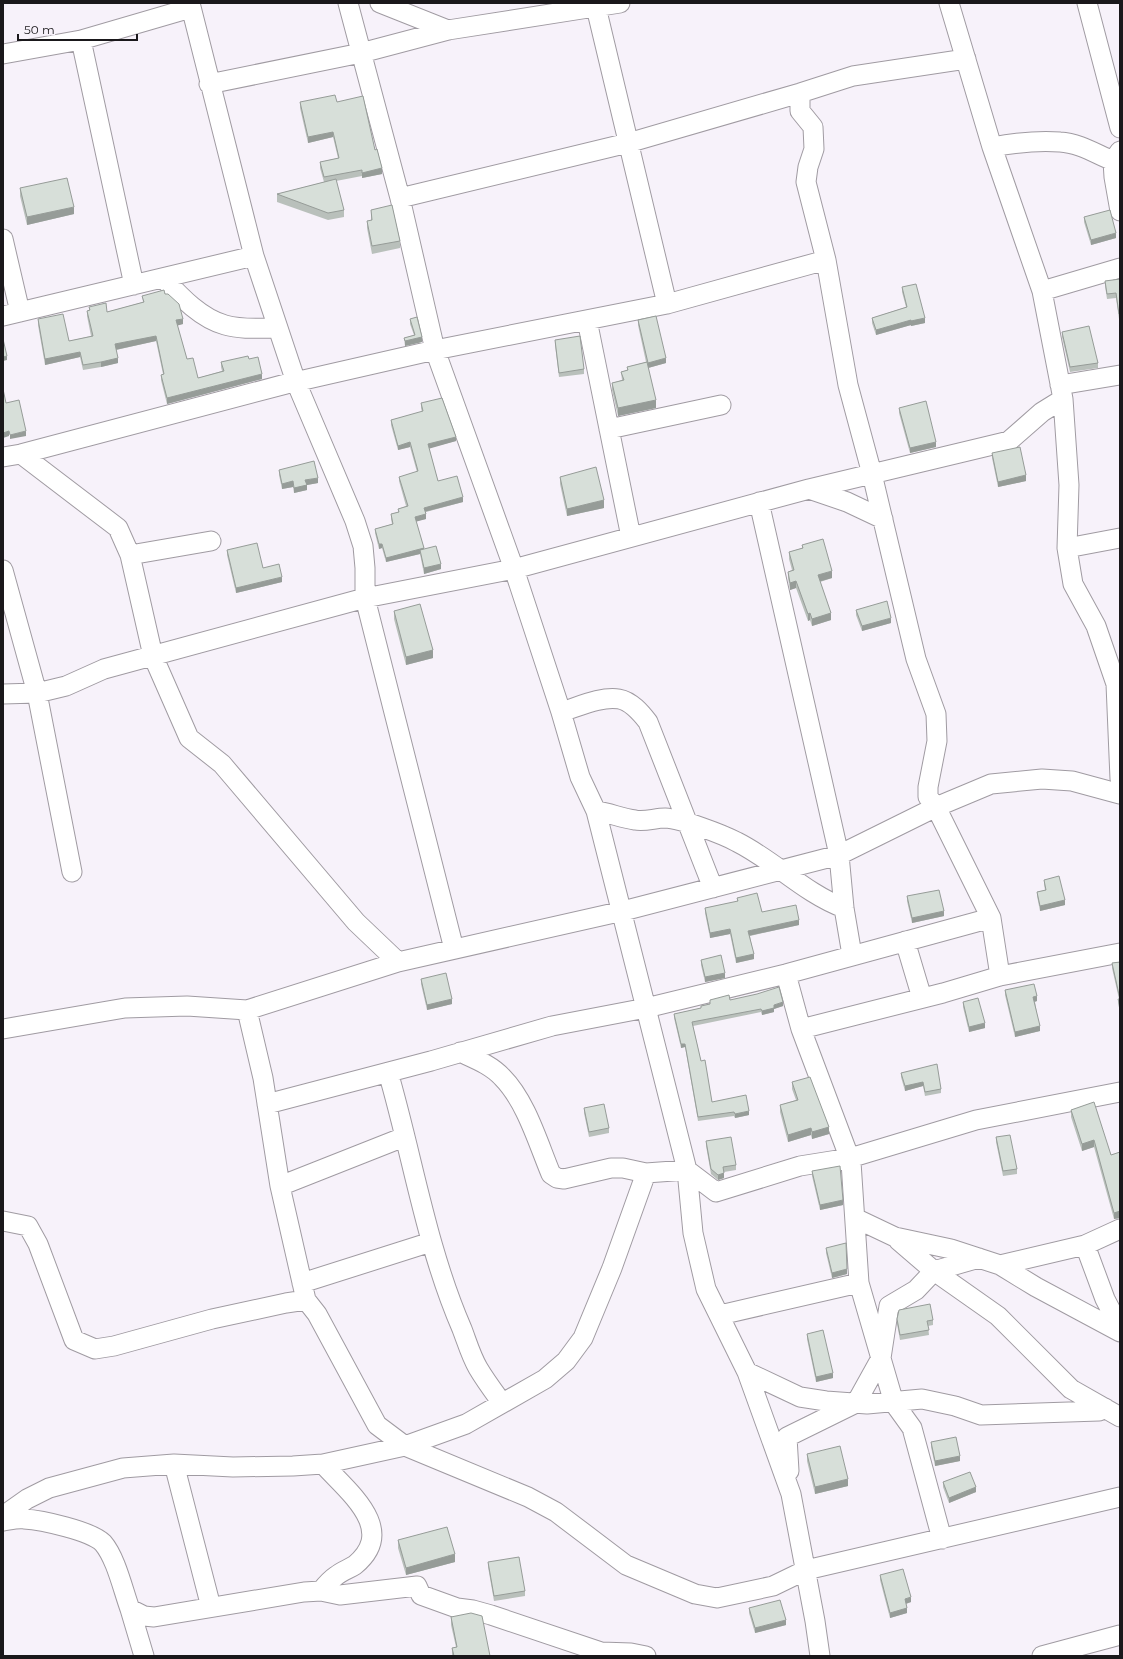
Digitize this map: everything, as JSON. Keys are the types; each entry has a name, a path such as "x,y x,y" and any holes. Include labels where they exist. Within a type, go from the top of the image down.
{"street":[{"path":"348,3 400,198 435,350 514,569 561,712 580,777 596,811 623,911 687,1170 693,1233 706,1289 747,1372 791,1494"},
{"path":"380,3 448,30"},
{"path":"209,84 361,53 448,30 595,5 620,3"},
{"path":"949,3 992,147 1042,291 1061,392 1069,485 1067,548 1073,584 1096,626 1116,684 1120,779"},
{"path":"1087,3 1120,128"},
{"path":"595,5 667,304"},
{"path":"3,54 80,40 190,6 254,256 296,382 355,521 363,546 365,598 454,949"},
{"path":"80,40 134,285"},
{"path":"400,198 628,143 853,76 966,59"},
{"path":"800,93 800,111 813,127 814,149 808,167 806,182 826,260 848,385 872,474 916,659 936,714 937,740 928,787 928,796 936,806 991,918 1000,976"},
{"path":"992,147 1017,143 1061,142 1078,146 1117,166 1120,211"},
{"path":"3,239 12,314 254,256"},
{"path":"12,455 296,382 435,350 667,304 826,260"},
{"path":"1042,291 1120,268"},
{"path":"163,278 188,303 204,315 225,325 250,329 278,328"},
{"path":"587,320 631,537"},
{"path":"3,694 37,693 66,686 104,669 365,598 514,569 809,489 1009,441 1042,412 1061,392 1120,375"},
{"path":"609,428 721,405"},
{"path":"12,455 118,528 130,555 153,656 189,738 222,764 356,922 398,962"},
{"path":"809,489 847,502 883,519"},
{"path":"759,502 839,855 844,908 852,955"},
{"path":"1067,548 1120,538"},
{"path":"130,555 212,541"},
{"path":"3,570 37,693 72,872"},
{"path":"561,712 603,699 620,699 636,708 648,722 690,824 713,888"},
{"path":"3,1029 125,1008 187,1006 247,1010 398,962 623,911 839,855 936,806 991,784 1042,779 1072,781 1120,794"},
{"path":"596,811 637,821 666,818 690,824 736,841 756,852 807,890 828,902 844,908"},
{"path":"267,1104 552,1026 646,1008 786,974 991,918"},
{"path":"905,941 922,998"},
{"path":"802,1029 1000,976 1120,953"},
{"path":"786,974 802,1029 850,1158 860,1283 894,1403 912,1428 942,1539"},
{"path":"247,1010 263,1078 280,1186 304,1292 376,1425 405,1446 528,1497 556,1512 626,1566 695,1594 717,1598 773,1586 806,1570 1120,1497"},
{"path":"460,1052 487,1065 502,1077 517,1095 551,1174 557,1178 564,1178 611,1168 622,1168 646,1173 687,1170 716,1192 800,1166 850,1158 976,1120 1120,1092"},
{"path":"388,1072 399,1108 404,1136 431,1242 452,1306 478,1368 502,1404"},
{"path":"280,1186 404,1136"},
{"path":"3,1516 27,1499 49,1488 123,1468 174,1464 263,1467 323,1464 405,1446 466,1424 545,1379 566,1361 583,1338 612,1268 646,1173"},
{"path":"856,1218 895,1237 1000,1265 1036,1287 1120,1332"},
{"path":"3,1221 28,1226 38,1244 74,1340 95,1349 114,1346 212,1320 286,1303 304,1292 431,1242"},
{"path":"1000,1265 1085,1245 1120,1229"},
{"path":"895,1237 934,1271 998,1316 1071,1389 1112,1413"},
{"path":"1085,1245 1105,1299 1120,1328"},
{"path":"820,1656 806,1570 791,1494 787,1436 856,1403 881,1358 889,1306 916,1290 934,1271 978,1258"},
{"path":"720,1315 860,1283"},
{"path":"747,1372 800,1397 826,1402 894,1403 922,1399 955,1406 981,1415 1099,1411 1112,1413"},
{"path":"174,1464 211,1607"},
{"path":"321,1591 337,1575 354,1565 368,1551 372,1540 372,1528 368,1517 323,1464"},
{"path":"3,1521 23,1519 47,1522 80,1531 103,1543 113,1561 130,1609 144,1656"},
{"path":"130,1609 144,1616 154,1617 304,1592 321,1591 340,1596 417,1586 421,1595 457,1608 473,1610 491,1615 601,1652 631,1653 646,1656"},
{"path":"1042,1656 1120,1634"}],"building":[{"path":"335,95 337,102 363,96 375,150 377,149 382,168 362,173 362,170 324,177 320,162 339,158 333,132 308,137 300,102"},
{"path":"67,178 74,207 27,217 20,188"},
{"path":"336,179 344,210 328,213 277,194"},
{"path":"392,205 400,241 372,246 367,221 372,220 371,210"},
{"path":"1110,210 1116,233 1091,240 1084,217"},
{"path":"1120,279 1119,314 1116,293 1107,294 1105,281"},
{"path":"916,284 925,318 911,320 876,330 872,318 907,307 902,287"},
{"path":"164,290 165,294 168,294 179,304 183,319 176,320 187,359 193,358 198,378 224,371 221,362 248,356 249,359 258,357 262,374 167,398 161,375 164,374 156,336 115,344 118,358 101,362 83,365 80,352 45,359 38,319 63,314 69,341 93,336 87,311 90,310 89,307 106,303 107,312 144,302 142,296"},
{"path":"656,316 666,358 648,363 638,320"},
{"path":"417,317 422,337 405,341 404,338 415,335 410,319"},
{"path":"1089,326 1098,363 1070,367 1062,332"},
{"path":"580,336 584,369 559,373 555,340"},
{"path":"3,339 7,356 3,357"},
{"path":"647,362 656,400 618,408 612,383 624,380 621,372 628,370 627,367"},
{"path":"3,389 6,403 19,400 26,431 10,435 9,431 3,433"},
{"path":"442,398 456,437 428,444 438,481 457,476 463,497 424,508 426,514 415,517 424,548 386,558 382,544 379,544 375,529 393,524 391,514 399,512 398,509 408,506 399,477 418,471 410,442 398,446 391,420 423,411 421,403"},
{"path":"926,401 936,442 910,448 899,408"},
{"path":"1020,447 1026,475 998,482 992,453"},
{"path":"314,461 318,478 305,480 307,485 294,488 293,481 282,484 279,470"},
{"path":"596,467 604,500 567,509 560,477"},
{"path":"823,539 832,571 818,575 831,613 812,619 810,613 808,614 796,581 790,583 788,572 794,570 789,552 803,548 802,545"},
{"path":"257,543 263,568 279,564 282,577 236,588 227,550"},
{"path":"436,546 441,564 424,568 420,550"},
{"path":"887,601 891,618 862,626 856,610"},
{"path":"420,604 433,650 406,657 394,611"},
{"path":"1059,876 1065,900 1040,906 1037,892 1046,890 1044,880"},
{"path":"939,890 944,911 912,918 907,896"},
{"path":"757,893 762,912 796,905 799,920 748,931 754,954 736,958 730,929 710,933 705,908 738,901 737,898"},
{"path":"721,955 725,973 705,977 701,960"},
{"path":"1120,962 1120,999 1112,963"},
{"path":"446,973 452,999 427,1005 421,979"},
{"path":"1034,984 1037,996 1033,997 1040,1026 1015,1032 1005,990"},
{"path":"779,987 783,1002 774,1005 774,1008 762,1011 761,1009 692,1022 701,1061 705,1060 712,1102 746,1095 749,1111 735,1114 734,1112 698,1117 685,1044 681,1044 674,1014 701,1008 701,1006 710,1004 710,1000 729,995 730,1000"},
{"path":"978,998 985,1023 969,1027 963,1002"},
{"path":"937,1064 941,1089 925,1092 923,1082 905,1086 901,1073"},
{"path":"810,1077 829,1127 812,1132 811,1128 788,1135 780,1105 798,1100 792,1082"},
{"path":"1094,1102 1111,1155 1120,1152 1120,1211 1114,1213 1094,1140 1082,1144 1071,1110"},
{"path":"604,1104 609,1128 589,1132 584,1108"},
{"path":"1010,1135 1017,1169 1003,1171 996,1137"},
{"path":"731,1137 736,1165 723,1167 724,1173 718,1175 711,1169 706,1141"},
{"path":"840,1166 843,1200 820,1205 812,1171"},
{"path":"846,1243 847,1269 832,1273 826,1248"},
{"path":"930,1304 933,1320 927,1321 929,1330 900,1335 897,1319 899,1310"},
{"path":"823,1330 833,1373 816,1377 807,1334"},
{"path":"956,1437 960,1456 935,1461 931,1442"},
{"path":"840,1446 848,1479 815,1487 807,1454"},
{"path":"970,1472 976,1487 949,1498 943,1482"},
{"path":"447,1527 455,1554 406,1568 398,1540"},
{"path":"519,1557 525,1591 494,1596 488,1562"},
{"path":"903,1569 911,1597 905,1599 907,1608 890,1613 880,1575"},
{"path":"780,1600 786,1620 755,1628 749,1608"},
{"path":"471,1613 482,1616 490,1656 454,1656 452,1648 457,1647 451,1617"}]}
